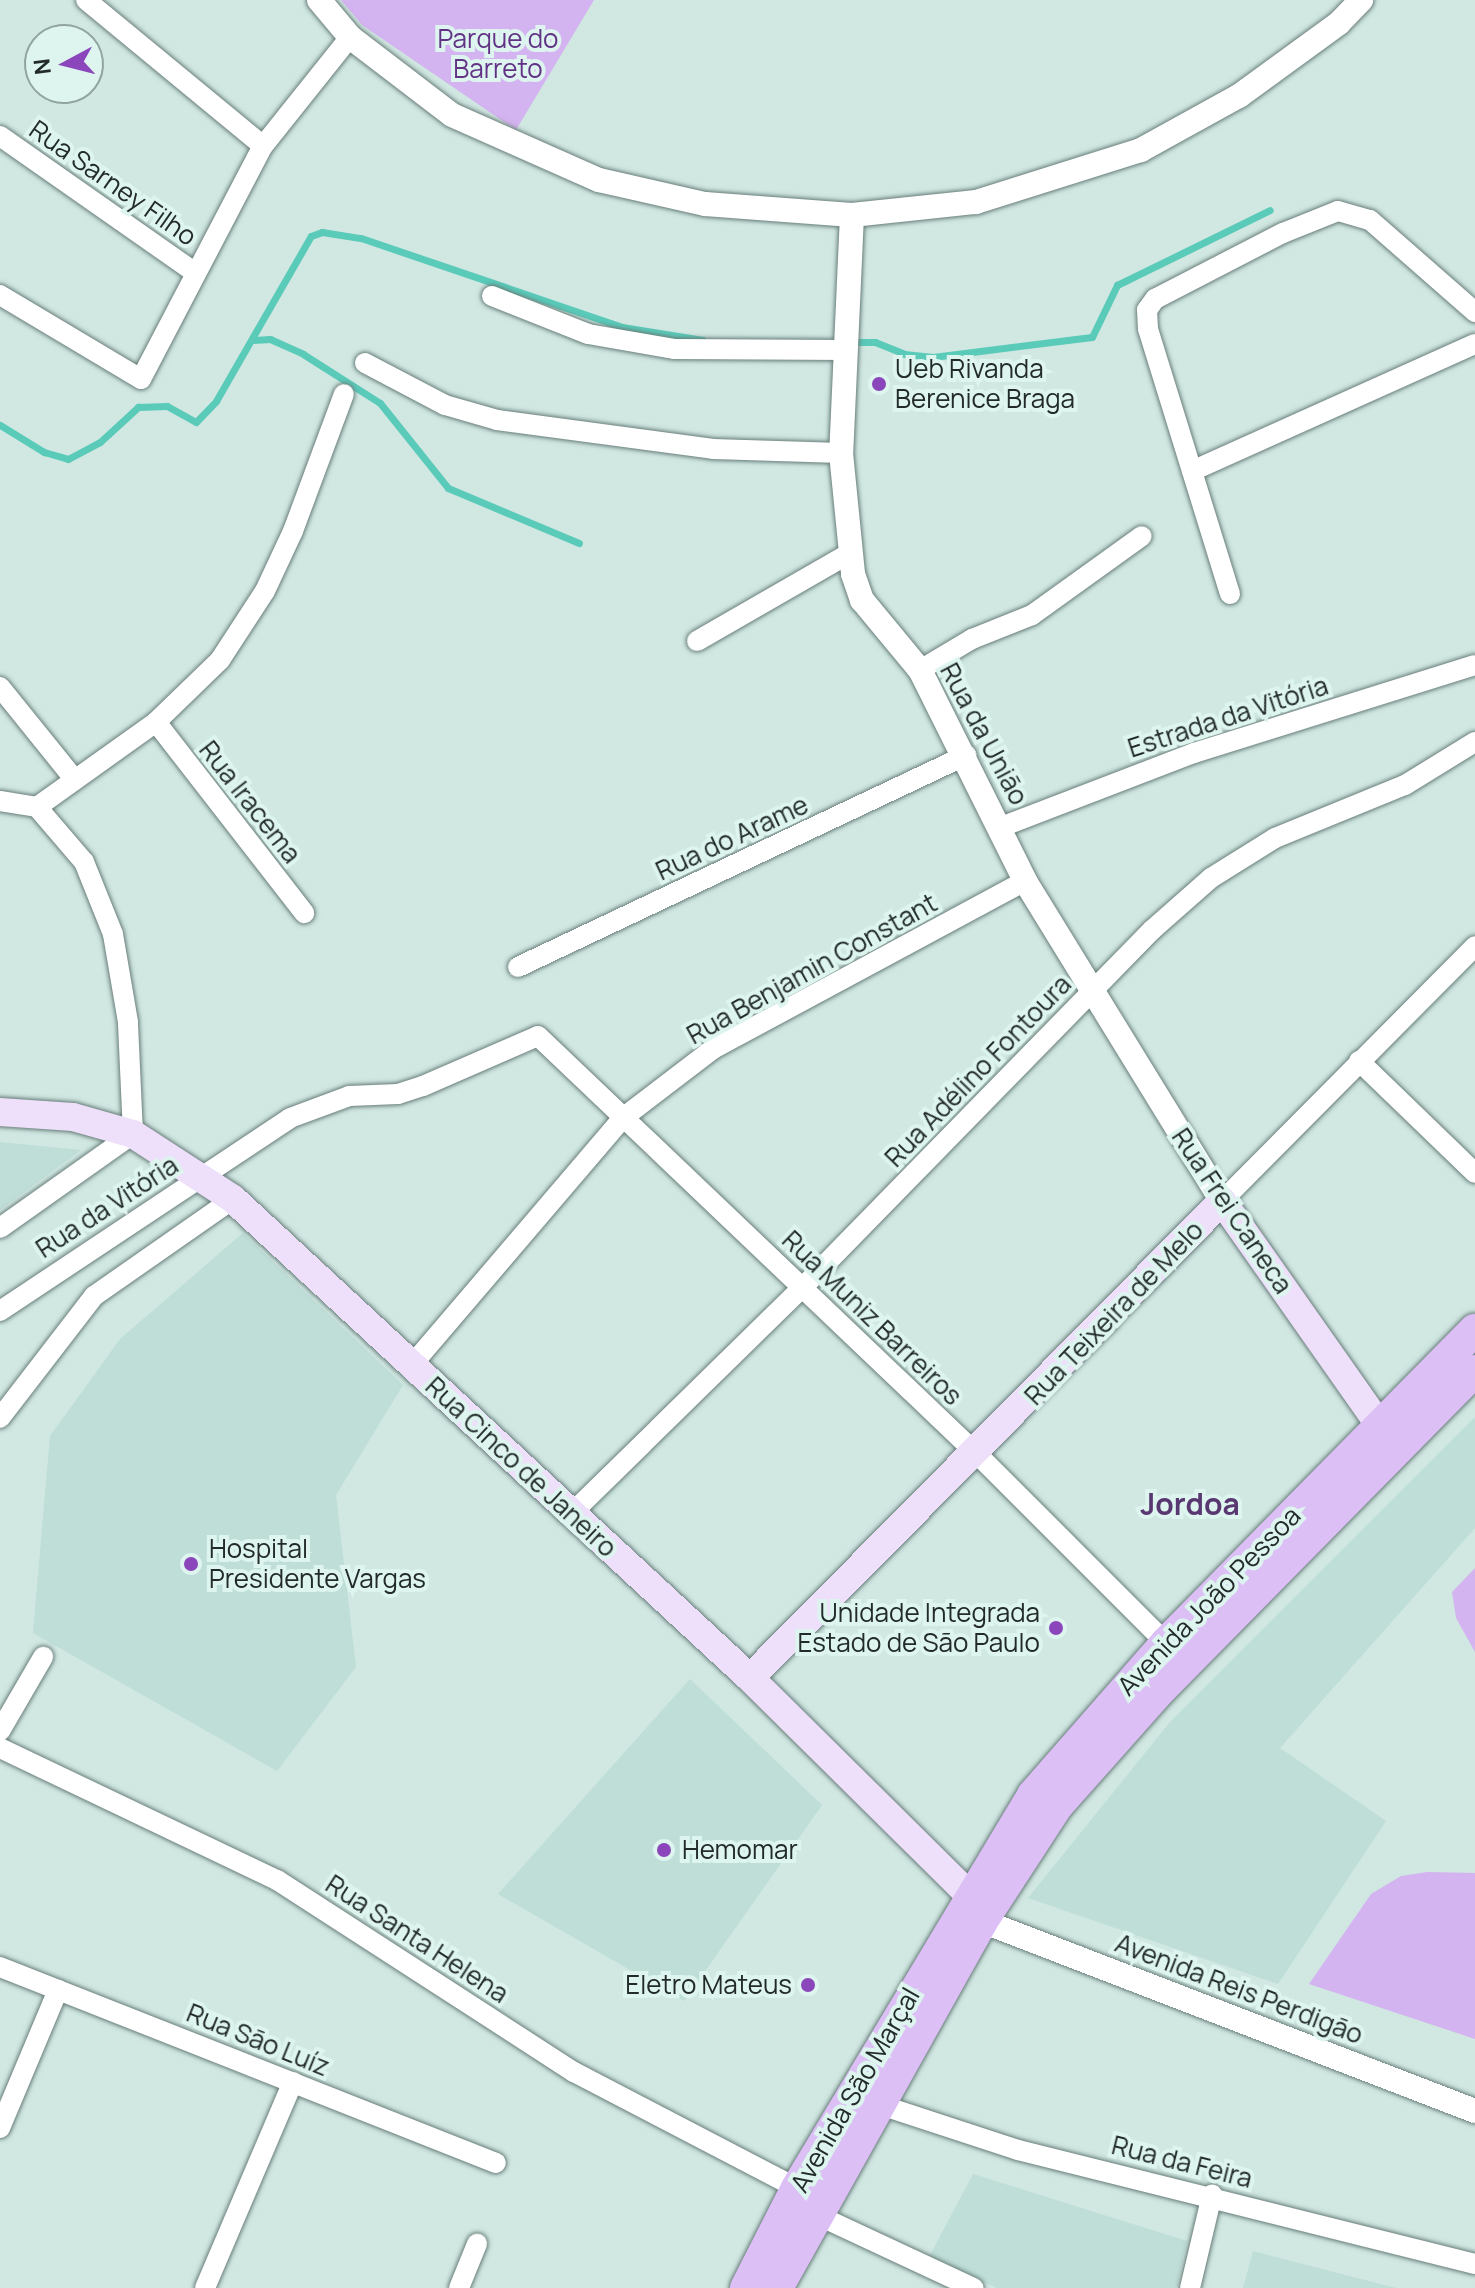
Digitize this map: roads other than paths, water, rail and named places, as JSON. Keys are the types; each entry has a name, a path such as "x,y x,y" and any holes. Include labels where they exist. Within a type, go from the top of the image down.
{"main road":[{"name":"Rua Cinco de Janeiro","path":"0,1112 73,1117 133,1134 203,1176 233,1199 750,1678 983,1904"},
{"name":"Rua Frei Caneca","path":"1222,1201 1381,1427"},
{"name":"Rua Teixeira de Melo","path":"750,1678 977,1454 1222,1201"},
{"name":"Avenida João Pessoa","path":"983,1904 1033,1795 1166,1643 1475,1330"},
{"name":"Avenida João Pessoa","path":"983,1904 1097,1756 1475,1371"},
{"name":"Avenida São Marçal","path":"746,2288 878,2104 983,1904"},
{"name":"Avenida São Marçal","path":"777,2288 806,2201 983,1904"}],"street":[{"path":"86,0 263,146"},
{"path":"319,0 350,37 452,115 599,180 705,204 852,215 976,202 1141,150 1239,96 1339,23 1361,0"},
{"path":"0,295 141,379 263,146 350,37"},
{"name":"Rua Sarney Filho","path":"0,136 196,273"},
{"path":"1230,594 1148,329 1147,310 1155,299 1325,214 1350,211 1370,220 1475,312"},
{"name":"Rua da União","path":"852,215 841,453 850,553 862,600 920,670 966,755 1025,881 1093,990"},
{"path":"492,296 588,334 674,349 846,342"},
{"path":"1192,471 1475,344"},
{"path":"365,363 445,405 497,420 713,449 841,453"},
{"path":"37,807 156,722 209,675 265,591 293,531 344,394"},
{"path":"920,670 972,639 1032,615 1142,536"},
{"path":"697,641 850,553"},
{"name":"Estrada da Vitória","path":"1001,827 1194,753 1475,665"},
{"path":"0,687 75,780"},
{"name":"Rua Iracema","path":"156,722 304,913"},
{"name":"Rua Adélino Fontoura","path":"572,1513 802,1288 1152,930 1242,857 1275,838 1405,785 1475,742"},
{"name":"Rua do Arame","path":"518,967 966,755"},
{"path":"0,801 37,807 84,862 113,934 128,1022 133,1134 0,1228"},
{"name":"Rua Benjamin Constant","path":"411,1366 624,1117 713,1049 1025,881"},
{"name":"Rua Teixeira de Melo","path":"1222,1201 1475,946"},
{"name":"Rua Frei Caneca","path":"1093,990 1222,1201"},
{"name":"Rua Muniz Barreiros","path":"203,1176 290,1118 349,1096 398,1094 423,1086 538,1036 977,1454 1166,1643"},
{"path":"1359,1061 1475,1173"},
{"name":"Rua da Vitória","path":"0,1311 203,1176"},
{"path":"0,1418 94,1296 233,1199"},
{"path":"0,1731 43,1657"},
{"name":"Rua Santa Helena","path":"0,1748 277,1880 574,2072 806,2201 974,2288"},
{"name":"Avenida Reis Perdigão","path":"983,1904 1284,2044 1475,2111"},
{"name":"Avenida Reis Perdigão","path":"983,1904 1475,2095"},
{"name":"Rua São Luíz","path":"0,1967 496,2163"},
{"path":"0,2128 58,1990"},
{"path":"205,2288 293,2082"},
{"name":"Rua da Feira","path":"878,2104 1018,2150 1212,2195 1475,2264"},
{"path":"1190,2288 1212,2195"},
{"path":"459,2288 477,2244"}],"waterway":[{"path":"851,342 875,342 904,354 933,357 1092,337 1117,285 1270,210"},
{"path":"0,425 44,452 68,459 100,442 138,407 167,406 196,422 216,401 311,236 322,232 361,238 622,327 703,340"},
{"path":"252,340 270,339 303,354 380,403 448,488 579,543"}],"place":[{"name":"Ueb Rivanda Berenice Braga","path":"879,384"},
{"name":"Hospital Presidente Vargas","path":"191,1564"},
{"name":"Unidade Integrada Estado de São Paulo","path":"1056,1628"},
{"name":"Hemomar","path":"664,1850"},
{"name":"Eletro Mateus","path":"808,1985"}],"district":[{"name":"Jordoa","path":"1190,1504"}],"park label":[{"name":"Parque do Barreto","path":"498,54"}]}
